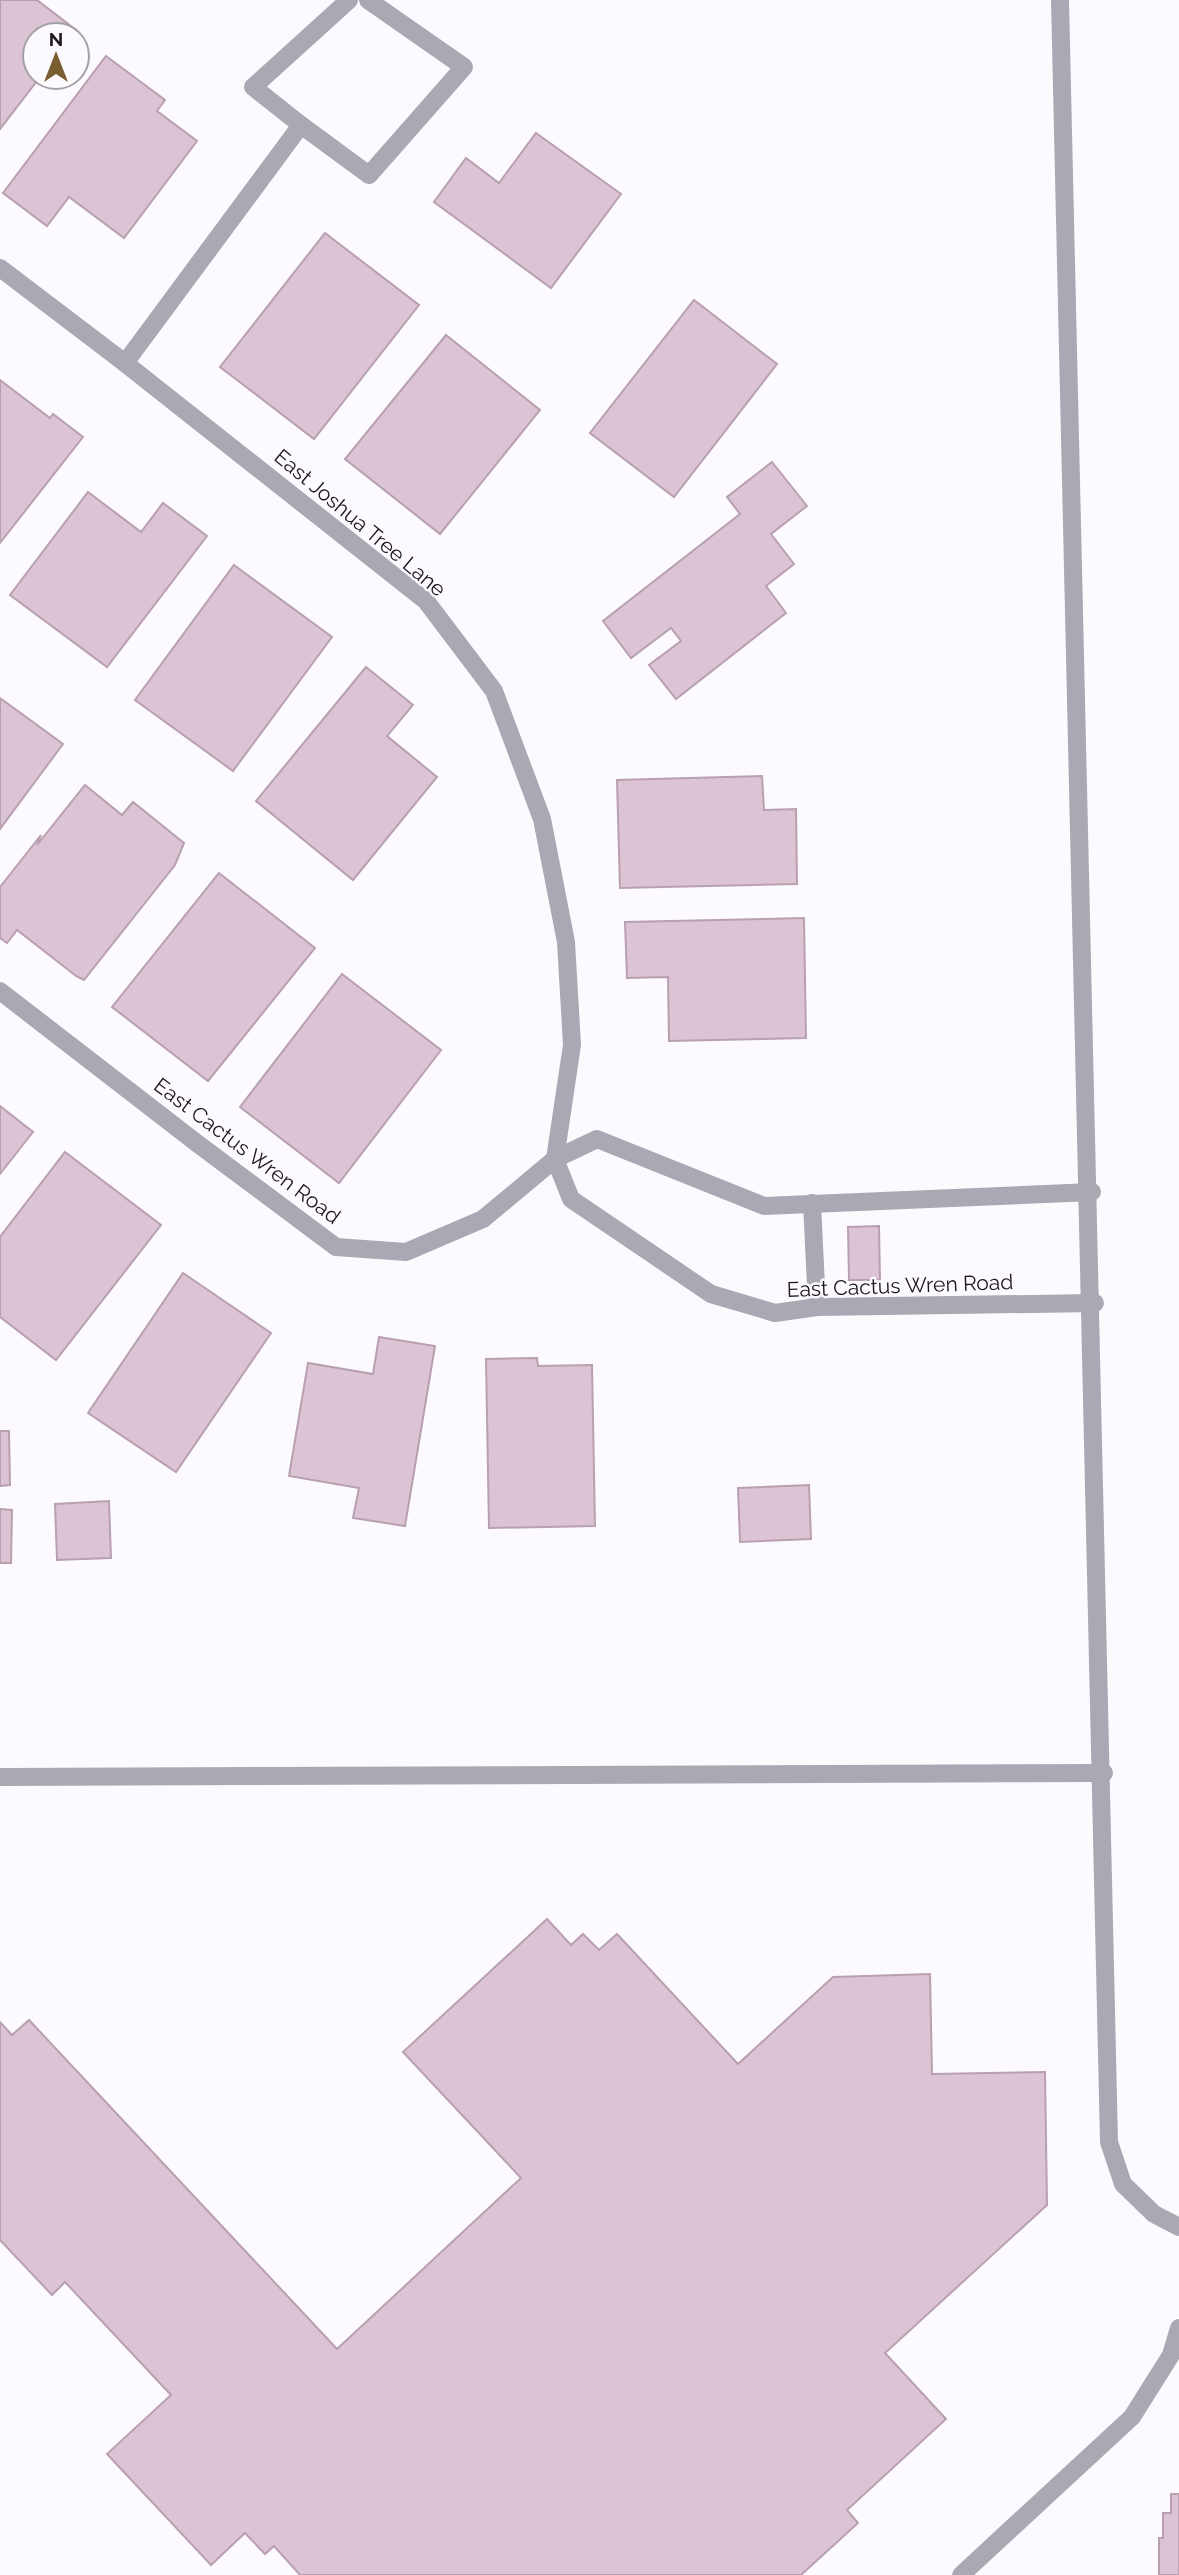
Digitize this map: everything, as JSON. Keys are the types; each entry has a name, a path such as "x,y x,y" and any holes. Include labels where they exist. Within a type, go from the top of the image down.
{"lane":[{"path":"349,0 253,87 369,174 464,67 368,0"},
{"path":"1060,0 1082,721 1109,2142 1123,2184 1154,2214 1179,2227"},
{"path":"125,363 301,125"},
{"name":"East Joshua Tree Lane","path":"0,268 125,363 426,601 494,691 542,818 566,942 572,1045 555,1158"},
{"name":"East Cactus Wren Road","path":"0,991 336,1247 406,1252 483,1219 555,1158 597,1139 764,1206 1092,1192"},
{"name":"East Cactus Wren Road","path":"555,1158 571,1199 711,1294 775,1313 817,1307 1095,1303"},
{"path":"812,1203 817,1307"},
{"path":"0,1777 1104,1773"},
{"path":"961,2575 1132,2417 1171,2356 1179,2328"}],"building":[{"path":"0,0 37,0 64,21 21,21 21,91 29,91 0,129"},
{"path":"106,56 165,100 157,111 197,141 124,238 69,197 47,226 3,193 80,91 91,91 91,76"},
{"path":"536,133 621,194 551,288 434,202 466,158 499,183"},
{"path":"325,233 419,305 314,439 220,367"},
{"path":"694,300 777,364 674,497 590,433"},
{"path":"446,335 540,410 440,534 345,459"},
{"path":"0,380 50,418 53,414 83,437 0,543"},
{"path":"772,462 807,506 771,534 794,564 766,586 786,613 676,699 649,665 681,641 671,628 631,658 603,621 740,514 727,497"},
{"path":"88,492 141,532 163,503 207,536 107,667 10,595"},
{"path":"234,565 332,637 233,771 135,700"},
{"path":"366,667 413,705 387,736 437,777 353,880 256,801"},
{"path":"0,698 63,744 0,829"},
{"path":"762,776 764,810 796,809 797,884 620,888 617,780"},
{"path":"85,785 122,815 133,802 184,843 175,865 84,980 17,930 7,943 0,938 0,887"},
{"path":"219,873 315,948 208,1081 112,1007"},
{"path":"804,918 806,1038 669,1041 668,977 627,978 625,922"},
{"path":"342,974 441,1050 339,1183 240,1107"},
{"path":"0,1106 33,1132 0,1174"},
{"path":"65,1152 161,1225 56,1360 0,1317 0,1237"},
{"path":"879,1226 880,1280 849,1280 848,1227"},
{"path":"183,1273 271,1333 176,1472 88,1413"},
{"path":"379,1337 435,1346 405,1526 353,1518 359,1488 289,1476 308,1363 373,1374"},
{"path":"537,1358 538,1366 592,1365 595,1526 489,1528 486,1359"},
{"path":"0,1431 9,1431 10,1485 0,1486"},
{"path":"809,1485 811,1539 740,1542 738,1488"},
{"path":"109,1501 111,1558 57,1560 55,1504"},
{"path":"0,1509 12,1510 11,1563 0,1563"},
{"path":"547,1919 571,1945 583,1934 599,1950 617,1934 738,2064 833,1977 930,1974 932,2074 1045,2072 1047,2205 885,2353 946,2419 847,2510 858,2523 801,2575 300,2575 274,2546 265,2554 245,2533 211,2565 107,2454 171,2395 65,2282 52,2295 0,2240 0,2022 12,2035 29,2020 337,2349 521,2178 403,2052"},
{"path":"1171,2494 1179,2494 1179,2575 1159,2575 1159,2538 1163,2538 1163,2513 1171,2513"}]}
